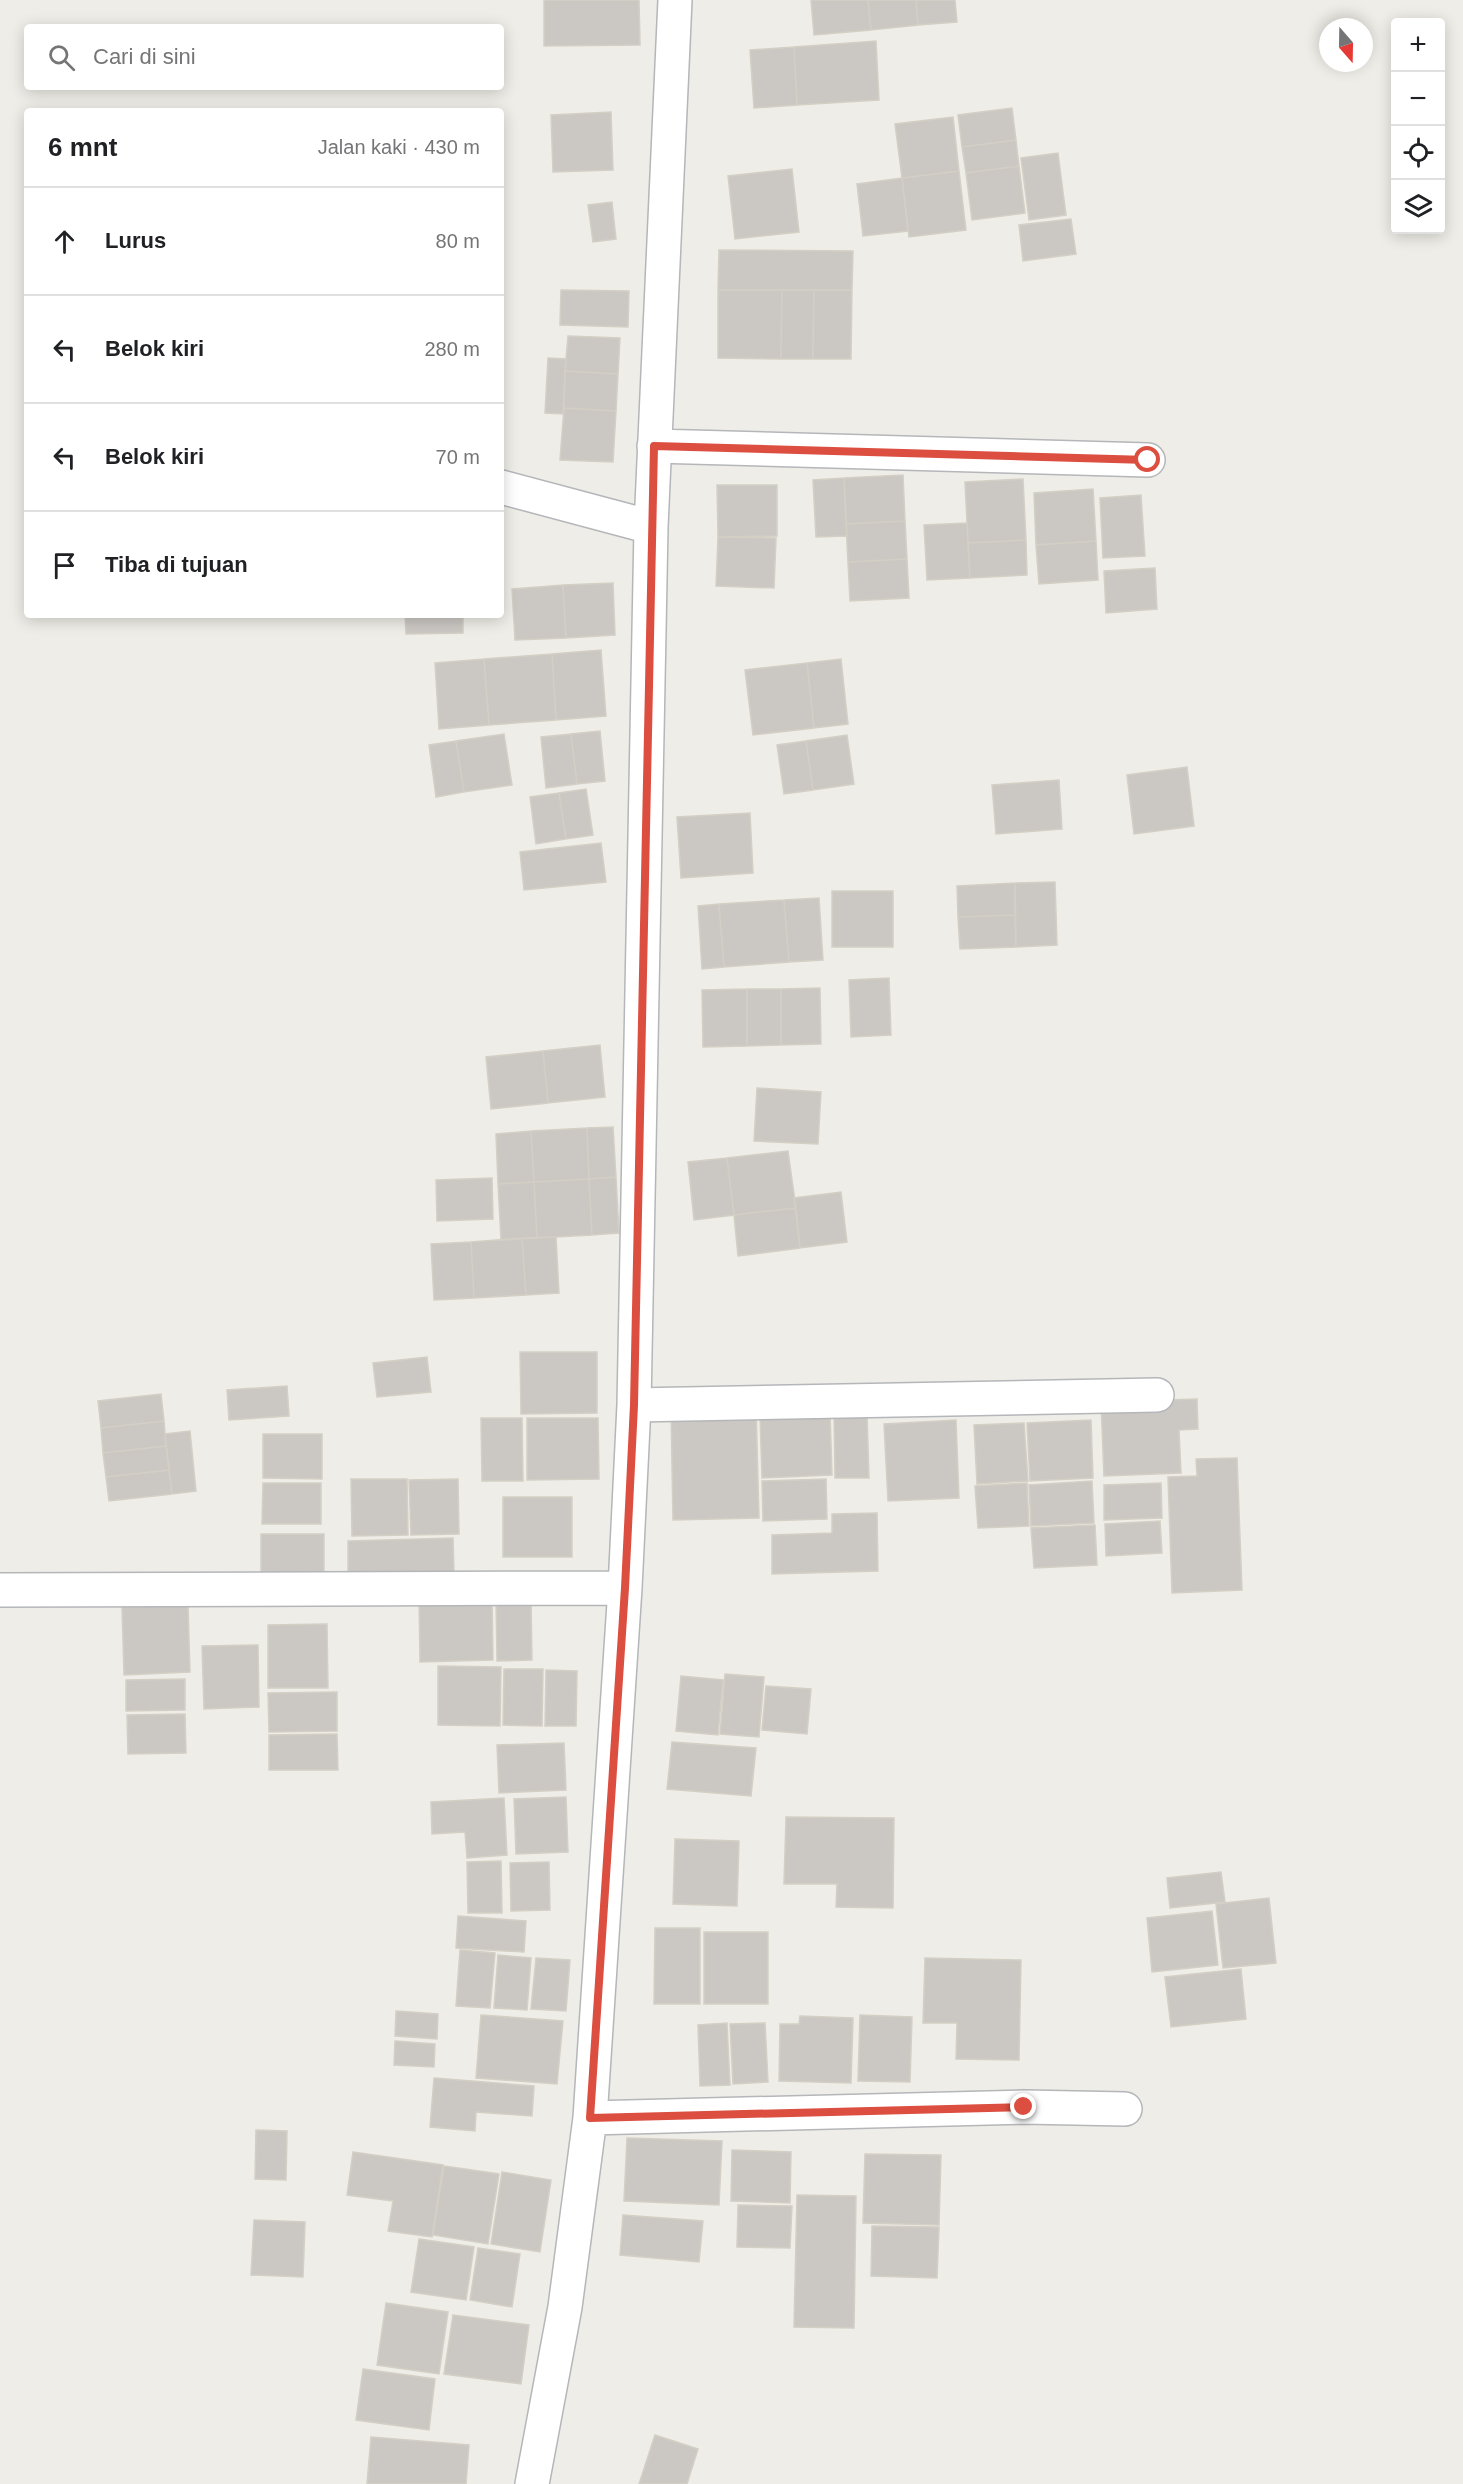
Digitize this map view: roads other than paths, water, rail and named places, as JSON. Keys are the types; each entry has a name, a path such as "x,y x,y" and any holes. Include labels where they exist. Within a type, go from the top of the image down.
{"street":[{"path":"532,2484 565,2307 590,2118 625,1588 634,1405 651,527 675,0"},
{"path":"654,446 1148,460"},
{"path":"504,488 651,527"},
{"path":"634,1405 1157,1395"},
{"path":"0,1590 625,1588"},
{"path":"590,2118 1024,2107 1125,2109"}]}
